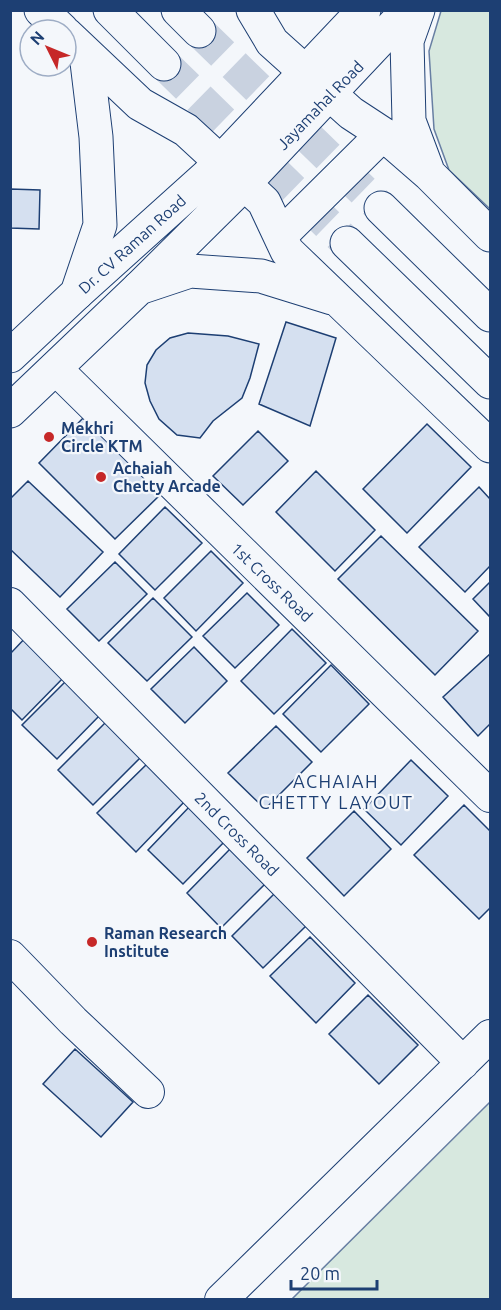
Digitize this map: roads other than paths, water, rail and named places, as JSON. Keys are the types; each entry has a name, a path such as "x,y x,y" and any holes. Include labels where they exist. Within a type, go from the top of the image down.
{"main road":[{"path":"110,10 164,64"},
{"path":"253,10 272,42 351,113 383,134 429,174 490,235"},
{"name":"Jayamahal Road","path":"250,129 364,10"},
{"name":"Jayamahal Road","path":"237,190 408,10"},
{"path":"418,10 407,41 409,121 429,174"},
{"path":"78,46 140,104 186,130 220,161 237,190 264,202 287,251 490,446"},
{"path":"77,293 100,225 96,137 78,53"},
{"name":"Dr. CV Raman Road","path":"10,356 207,176 250,129"},
{"path":"280,236 383,134"},
{"name":"Dr. CV Raman Road","path":"10,411 139,288 237,190"},
{"path":"381,208 490,315"},
{"path":"347,243 490,382"},
{"path":"139,288 190,271 261,276 339,300"}],"street":[{"name":"1st Cross Road","path":"55,368 490,796"},
{"name":"2nd Cross Road","path":"10,604 463,1063"},
{"path":"10,956 73,1022 148,1092"},
{"path":"221,1299 490,1036"}],"tunnel":[{"path":"199,31 381,208"},
{"path":"164,64 347,243"}],"place":[{"name":"Mekhri Circle KTM","path":"49,437"},
{"name":"Achaiah Chetty Arcade","path":"101,477"},
{"name":"Raman Research Institute","path":"92,942"}],"district":[{"name":"ACHAIAH CHETTY LAYOUT","path":"336,792"}]}
